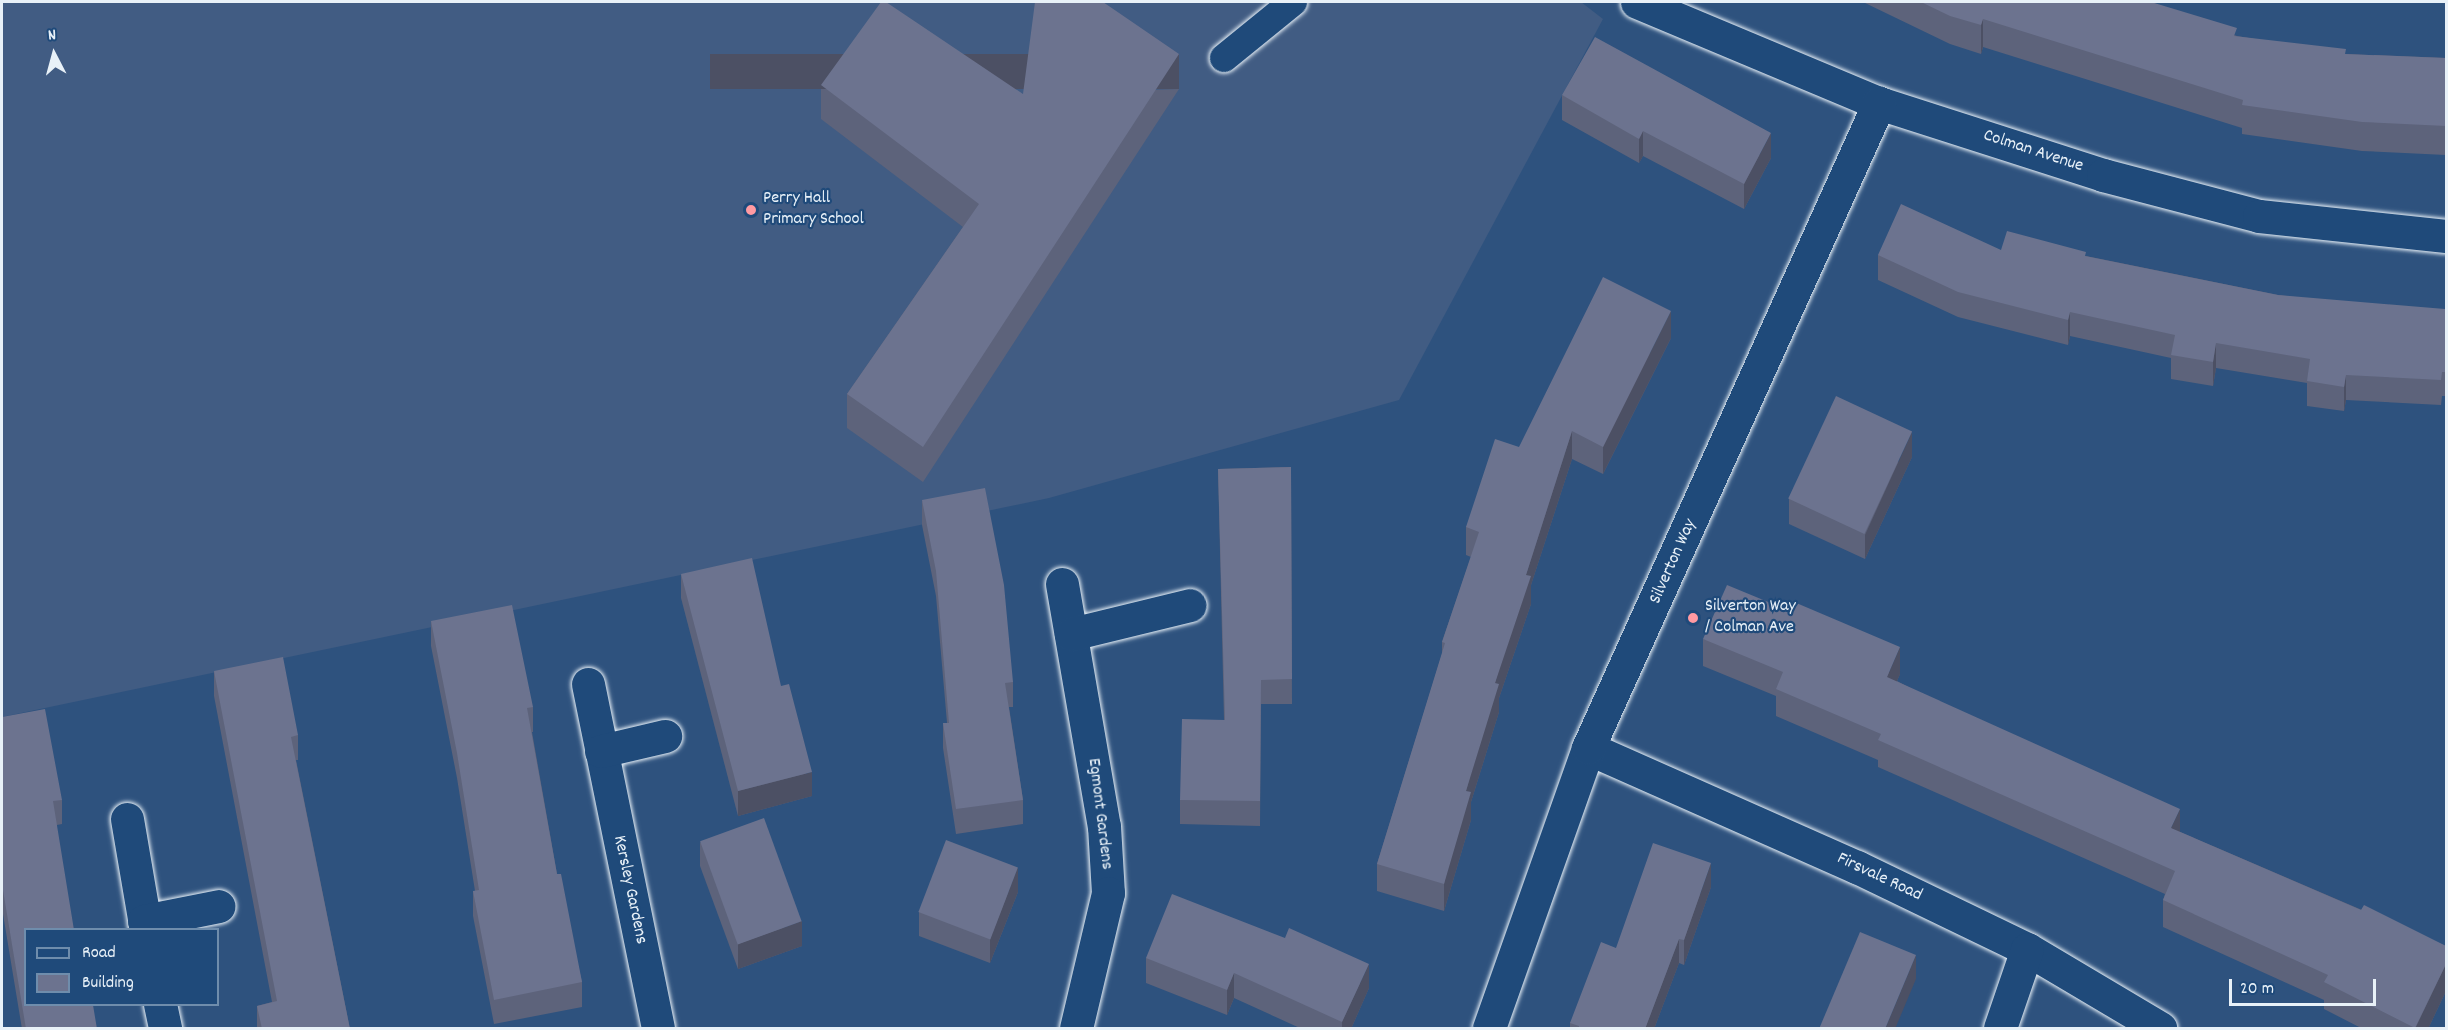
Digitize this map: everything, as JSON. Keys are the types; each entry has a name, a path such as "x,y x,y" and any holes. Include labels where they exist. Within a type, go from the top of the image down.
{"street":[{"name":"Colman Avenue","path":"1637,2 1878,103 2103,175 2259,216 2446,236"},
{"name":"Silverton Way","path":"1489,1029 1588,748 1878,103"},
{"name":"Egmont Gardens","path":"1062,584 1104,826 1108,893 1076,1029"},
{"path":"1071,634 1190,605"},
{"name":"Kersley Gardens","path":"588,684 658,1029"},
{"path":"601,751 665,736"},
{"name":"Firsvale Road","path":"1588,748 1857,867 2027,949 2160,1029"},
{"path":"127,819 145,925 219,906"},
{"path":"2000,1029 2027,949"},
{"path":"160,1006 165,1029"}],"lane":[{"path":"1224,58 1293,2"}],"shaded area":[{"name":"Perry Hall Primary School","path":"2,2 1581,2 1603,19 1399,400 1049,498 2,717"}],"building":[{"path":"881,2 886,2 1023,94 1035,2 1103,2 1179,54 923,447 847,394 979,204 821,85"},
{"path":"1921,2 2151,2 2237,28 2234,36 2346,49 2345,54 2446,58 2446,126 2362,122 2242,105 2243,100 1983,19 1981,25 1950,16"},
{"path":"1595,37 1771,133 1744,184 1643,131 1639,139 1562,95"},
{"path":"1901,204 2001,250 2007,231 2086,252 2085,256 2278,295 2445,309 2446,372 2442,372 2441,380 2346,375 2344,387 2307,381 2310,359 2216,343 2213,362 2171,355 2175,335 2070,312 2068,320 1958,292 1878,255"},
{"path":"1603,277 1671,311 1603,447 1572,431 1526,575 1531,576 1495,683 1499,684 1466,791 1471,792 1444,884 1377,864 1445,643 1442,642 1479,532 1466,527 1495,439 1519,447"},
{"path":"1836,396 1912,431 1864,534 1788,498"},
{"path":"1291,467 1292,679 1261,680 1260,801 1180,800 1182,719 1225,720 1218,469"},
{"path":"985,488 1004,585 1013,682 1005,683 1023,800 956,809 943,723 949,723 936,571 922,500"},
{"path":"752,558 781,686 789,684 812,772 738,791 681,574"},
{"path":"1727,585 1790,611 1794,602 1900,647 1887,677 2180,809 2171,828 2361,910 2364,905 2446,946 2446,964 2415,1028 2324,982 2328,975 2163,900 2175,871 1878,740 1881,734 1776,689 1783,672 1703,639"},
{"path":"512,605 533,707 527,708 557,874 561,874 582,982 494,1000 473,891 479,890 457,753 431,621"},
{"path":"283,657 298,735 291,737 350,1029 262,1029 257,1006 277,1001 214,671"},
{"path":"45,709 62,800 53,801 74,928 24,928 24,1006 93,1006 97,1029 26,1029 2,884 2,717"},
{"path":"764,818 802,921 738,945 700,841"},
{"path":"946,840 1018,868 990,939 918,912"},
{"path":"1653,843 1711,863 1684,940 1679,939 1645,1029 1579,1029 1579,1026 1570,1023 1601,942 1616,948"},
{"path":"1172,894 1285,938 1289,928 1369,964 1342,1022 1234,973 1227,990 1146,958"},
{"path":"1860,932 1916,955 1885,1029 1819,1029"}],"place":[{"name":"Perry Hall Primary School","path":"751,210"},
{"name":"Silverton Way / Colman Ave","path":"1693,618"}]}
